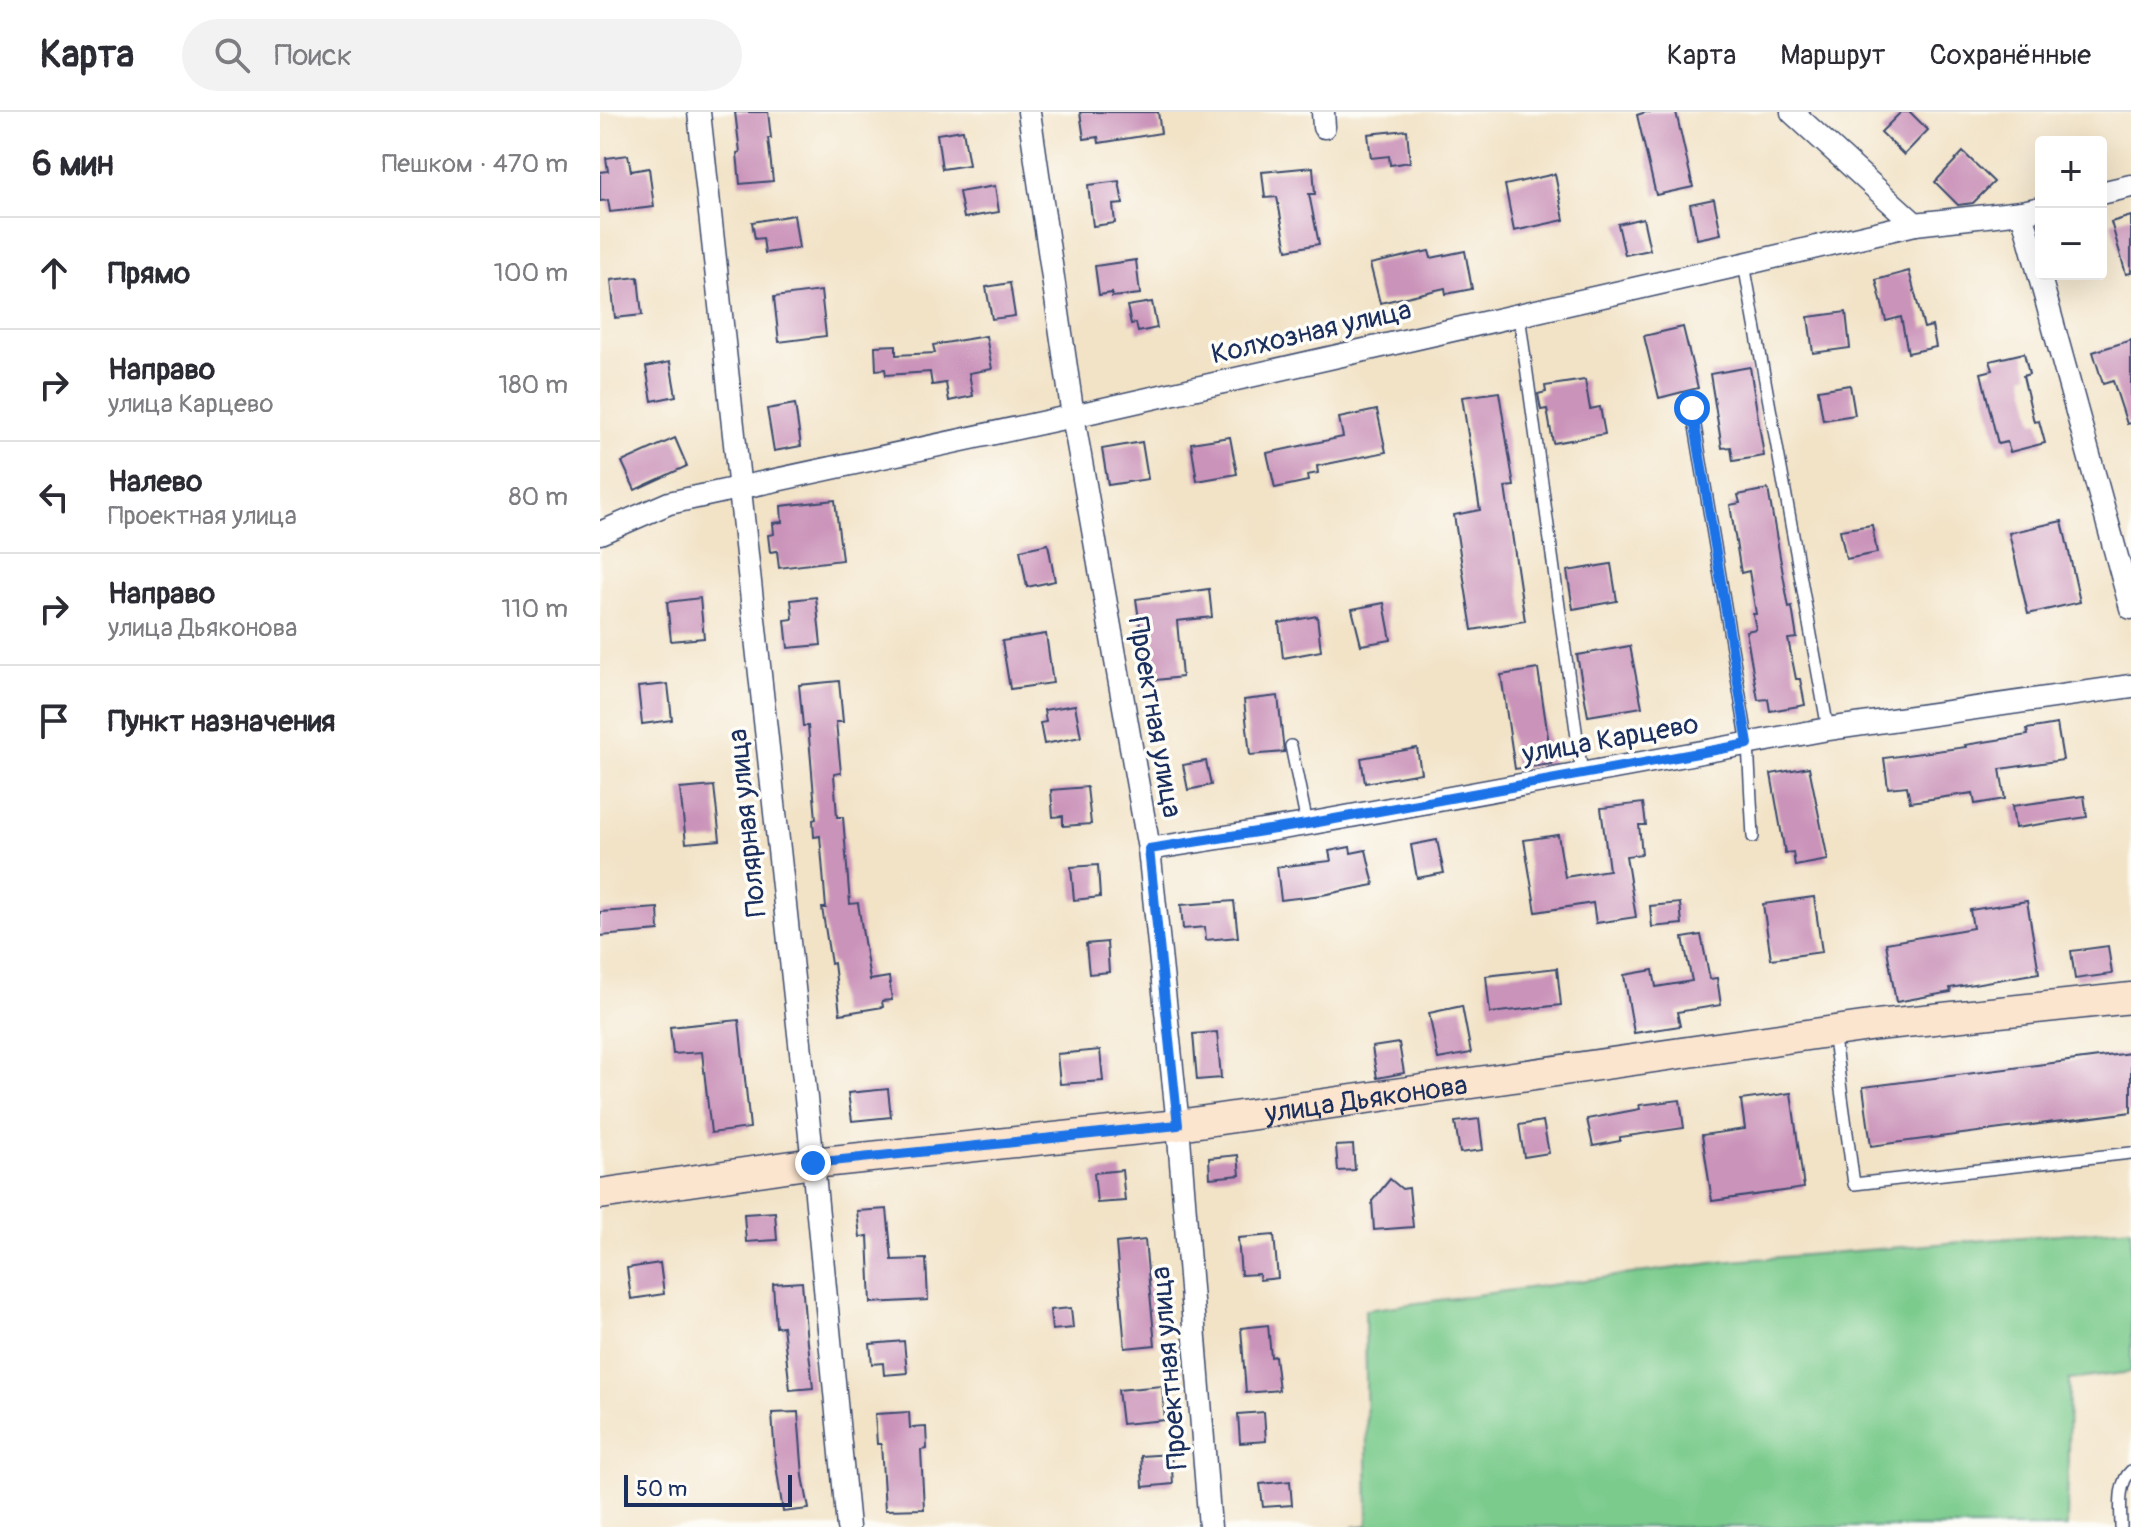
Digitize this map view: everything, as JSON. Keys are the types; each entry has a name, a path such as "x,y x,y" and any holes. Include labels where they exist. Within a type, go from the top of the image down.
{"main road":[{"name":"улица Дьяконова","path":"600,1194 813,1163 1178,1125 1833,1031 2131,998"}],"street":[{"name":"Полярная улица","path":"699,112 813,1163 848,1527"},
{"name":"Проектная улица","path":"1029,112 1073,416 1149,849 1178,1125 1210,1527"},
{"path":"1792,112 1915,224"},
{"path":"2107,192 2131,186"},
{"name":"Колхозная улица","path":"600,533 669,503 1073,416 1915,224 2032,210"},
{"path":"2032,210 2131,608"},
{"name":"улица Карцево","path":"1149,849 1307,824 1828,729 2131,686"}],"lane":[{"path":"1744,264 1828,729"},
{"path":"1519,315 1582,774"},
{"path":"1692,408 1748,744 1753,837"},
{"path":"1291,746 1307,824"},
{"path":"1833,1031 1854,1184 2131,1153"},
{"path":"2121,1527 2122,1490 2126,1475 2131,1471"}],"green space":[{"path":"2131,1228 2131,1372 2069,1380 2067,1527 1352,1527 1368,1525 1365,1310 1719,1262"}],"building":[{"path":"735,112 768,112 773,181 740,184"},
{"path":"1080,112 1158,112 1161,133 1099,143 1098,137 1084,139"},
{"path":"1676,112 1693,187 1656,195 1637,115"},
{"path":"1901,112 1910,112 1928,130 1904,155 1881,132"},
{"path":"963,130 969,165 942,169 937,134"},
{"path":"1407,130 1410,162 1390,165 1389,156 1371,158 1368,134"},
{"path":"1963,152 1994,182 1973,203 1958,205 1935,182"},
{"path":"628,155 631,171 649,168 654,207 610,212 608,200 600,201 600,172 608,171 606,158"},
{"path":"1313,167 1315,194 1309,194 1319,244 1287,250 1277,197 1265,198 1262,172"},
{"path":"1555,174 1564,220 1514,231 1505,185"},
{"path":"1119,181 1123,204 1113,205 1115,223 1093,226 1088,185"},
{"path":"995,186 999,212 964,218 959,192"},
{"path":"1714,199 1721,234 1697,239 1690,204"},
{"path":"794,215 799,248 765,253 763,238 755,239 752,222"},
{"path":"2131,216 2131,273 2126,274 2111,222"},
{"path":"1643,218 1650,250 1625,255 1618,224"},
{"path":"1429,251 1431,258 1465,251 1472,289 1446,294 1445,288 1380,303 1370,264"},
{"path":"1136,260 1140,294 1099,295 1095,266"},
{"path":"1909,271 1924,328 1932,326 1936,347 1908,353 1901,317 1886,321 1876,280"},
{"path":"638,277 642,315 615,318 611,280"},
{"path":"1010,283 1015,316 992,319 986,287"},
{"path":"821,291 826,336 779,342 774,297"},
{"path":"1152,302 1157,328 1138,332 1136,323 1131,324 1127,306"},
{"path":"1846,312 1850,348 1813,353 1808,317"},
{"path":"1683,327 1698,388 1659,398 1644,336"},
{"path":"986,336 992,369 969,373 973,396 949,401 946,383 932,385 930,372 886,375 885,369 876,370 875,346 896,345 896,355 935,353 933,345"},
{"path":"2131,340 2131,423 2127,424 2113,381 2103,384 2093,352"},
{"path":"2024,353 2029,374 2023,376 2034,422 2039,421 2045,443 2010,452 2007,442 1998,444 1981,373 1993,370 1990,361"},
{"path":"670,362 676,396 652,401 646,367"},
{"path":"1750,367 1764,456 1733,461 1731,447 1722,448 1710,374"},
{"path":"1585,380 1590,409 1600,407 1605,434 1553,443 1547,409 1541,410 1538,394 1546,392 1545,386"},
{"path":"1850,385 1855,415 1823,420 1818,390"},
{"path":"1499,392 1514,486 1505,487 1525,621 1472,630 1454,515 1480,510 1462,397"},
{"path":"795,404 801,446 774,451 767,409"},
{"path":"1377,410 1386,452 1317,466 1318,473 1307,475 1308,481 1275,488 1267,453 1343,437 1339,418"},
{"path":"1230,437 1237,474 1197,481 1191,443"},
{"path":"675,438 687,466 635,490 622,462"},
{"path":"1142,442 1148,479 1108,485 1102,449"},
{"path":"1768,489 1797,638 1788,639 1805,705 1770,711 1768,699 1758,700 1746,631 1756,629 1753,614 1756,614 1749,571 1741,573 1730,505 1740,503 1738,495"},
{"path":"835,500 842,560 779,568 777,551 770,552 768,535 774,534 773,523 782,522 781,506"},
{"path":"2062,521 2080,602 2028,614 2009,533"},
{"path":"1872,525 1877,553 1846,559 1840,530"},
{"path":"1048,544 1055,581 1027,587 1020,550"},
{"path":"1611,564 1617,601 1573,609 1567,571"},
{"path":"1209,589 1212,617 1177,621 1182,677 1148,681 1136,599"},
{"path":"816,597 821,645 788,648 785,620 793,619 791,600"},
{"path":"700,598 704,638 671,641 667,602"},
{"path":"1384,603 1391,640 1361,645 1352,609"},
{"path":"1317,616 1321,651 1283,658 1279,623"},
{"path":"1046,634 1053,683 1010,689 1002,641"},
{"path":"1630,646 1642,707 1588,716 1577,655"},
{"path":"1538,669 1552,764 1515,769 1501,675"},
{"path":"839,681 843,722 836,722 841,773 834,774 837,817 843,817 850,904 858,903 870,980 889,977 892,1000 882,1001 883,1007 840,1014 834,963 831,964 822,908 826,908 820,836 814,837 813,820 816,819 808,726 803,726 799,685"},
{"path":"668,684 672,720 642,724 638,687"},
{"path":"1278,696 1284,752 1250,755 1244,700"},
{"path":"1075,705 1081,737 1044,744 1040,723 1046,722 1044,710"},
{"path":"2057,724 2063,760 2000,769 2005,799 1975,804 1973,793 1910,802 1907,786 1888,788 1884,758 2028,735 2027,729"},
{"path":"1417,748 1421,773 1365,783 1361,758"},
{"path":"1206,761 1211,785 1188,790 1183,765"},
{"path":"1809,767 1828,860 1795,866 1793,852 1785,853 1771,774"},
{"path":"714,786 720,840 686,843 680,789"},
{"path":"1087,787 1091,824 1063,826 1063,816 1053,817 1051,790"},
{"path":"2084,796 2087,817 2015,828 2012,806"},
{"path":"1643,803 1646,825 1639,825 1642,854 1626,856 1636,917 1596,923 1593,903 1536,912 1524,840 1558,835 1565,877 1609,870 1601,808"},
{"path":"1437,840 1444,873 1417,878 1411,845"},
{"path":"1350,847 1351,853 1366,850 1374,885 1281,900 1277,867 1331,861 1329,851"},
{"path":"1098,865 1100,897 1074,900 1071,867"},
{"path":"1814,897 1822,952 1771,959 1763,904"},
{"path":"1234,901 1238,937 1206,940 1205,927 1183,929 1181,905"},
{"path":"2027,901 2039,973 1950,988 1951,992 1896,1002 1886,943 1973,928 1970,910"},
{"path":"1680,903 1682,924 1652,927 1650,906"},
{"path":"658,908 659,931 600,936 600,912"},
{"path":"1701,935 1710,979 1717,978 1721,1005 1677,1012 1680,1026 1634,1033 1624,975 1653,970 1656,987 1692,981 1683,938"},
{"path":"1107,942 1109,972 1089,974 1086,944"},
{"path":"2108,946 2112,974 2075,979 2071,951"},
{"path":"1557,968 1561,1005 1490,1013 1486,976"},
{"path":"1462,1006 1471,1053 1438,1059 1429,1013"},
{"path":"739,1020 750,1128 711,1133 702,1052 673,1054 670,1027"},
{"path":"1217,1032 1221,1078 1197,1080 1193,1034"},
{"path":"1399,1043 1404,1073 1377,1078 1372,1047"},
{"path":"1100,1050 1103,1081 1060,1084 1057,1054"},
{"path":"2131,1053 2131,1112 1871,1146 1863,1087"},
{"path":"888,1089 891,1117 852,1121 848,1093"},
{"path":"1791,1093 1804,1188 1712,1201 1702,1135 1745,1129 1741,1100"},
{"path":"1680,1100 1684,1128 1620,1137 1620,1141 1593,1146 1587,1119 1640,1109 1639,1105"},
{"path":"1479,1119 1483,1150 1460,1153 1455,1122"},
{"path":"1543,1121 1549,1153 1524,1157 1519,1125"},
{"path":"1353,1145 1355,1170 1338,1171 1336,1146"},
{"path":"1238,1155 1240,1175 1210,1178 1209,1158"},
{"path":"1122,1170 1125,1201 1097,1203 1094,1173"},
{"path":"1390,1179 1402,1189 1409,1188 1413,1227 1374,1230 1372,1201"},
{"path":"887,1209 892,1260 926,1259 928,1300 871,1303 868,1236 860,1237 857,1211"},
{"path":"775,1212 777,1240 746,1242 744,1214"},
{"path":"1274,1235 1278,1278 1260,1280 1259,1274 1241,1275 1238,1238"},
{"path":"1145,1240 1155,1345 1125,1348 1116,1243"},
{"path":"660,1263 664,1294 631,1299 627,1268"},
{"path":"802,1282 813,1388 790,1390 783,1326 776,1327 773,1284"},
{"path":"1071,1308 1073,1328 1052,1330 1050,1310"},
{"path":"1268,1325 1279,1390 1246,1393 1241,1328"},
{"path":"904,1341 907,1373 884,1375 883,1363 872,1364 870,1344"},
{"path":"1162,1386 1165,1420 1122,1424 1118,1390"},
{"path":"798,1412 809,1509 783,1512 772,1413"},
{"path":"909,1412 910,1428 926,1427 927,1449 921,1450 924,1509 885,1510 881,1444 877,1444 875,1414"},
{"path":"1264,1412 1266,1441 1240,1443 1238,1414"},
{"path":"1171,1454 1173,1484 1143,1487 1141,1456"},
{"path":"1290,1481 1292,1505 1263,1507 1260,1484"}],"route":[{"path":"813,1163 1178,1125 1149,849 1307,824 1748,744 1692,408"}]}
